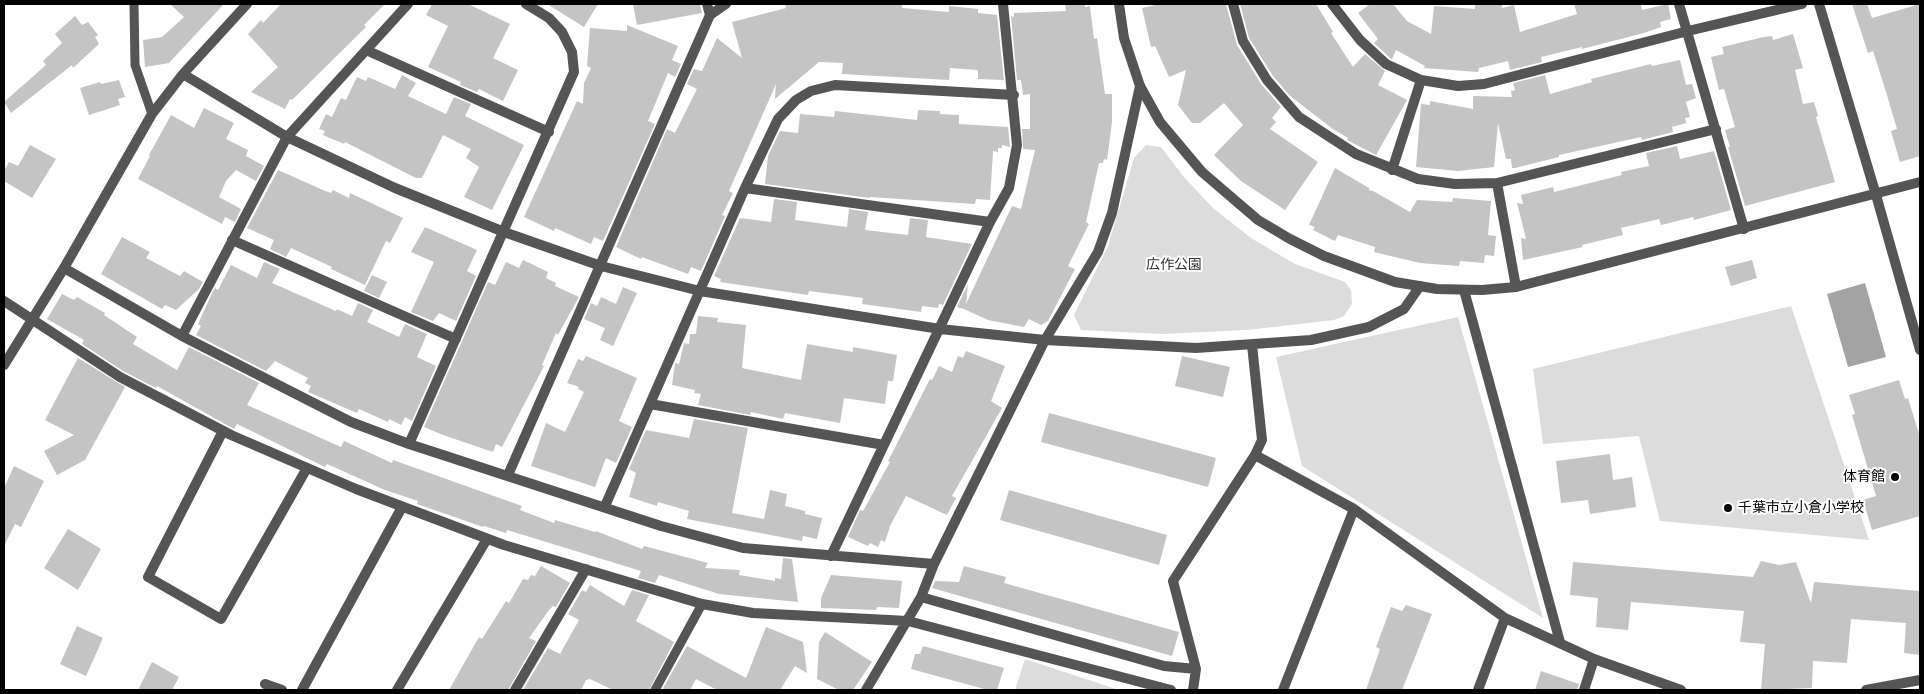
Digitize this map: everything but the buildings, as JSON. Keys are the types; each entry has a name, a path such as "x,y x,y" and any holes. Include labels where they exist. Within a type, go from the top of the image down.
{"street":[{"path":"4,365 64,268 152,114 183,74 247,4"},
{"path":"182,336 287,137 408,4"},
{"path":"409,444 574,72 572,52 562,32 549,18 526,4"},
{"path":"707,4 710,15"},
{"path":"508,476 710,15 726,4"},
{"path":"832,556 990,222 1009,188 1017,145 1014,95 1003,4"},
{"path":"1119,4 1124,38 1140,86 1160,122 1202,172 1258,220 1324,256 1395,282 1464,290 1516,287 1876,195 1920,182"},
{"path":"1233,4 1248,49 1267,80 1299,116 1356,154 1418,179 1455,184 1497,182 1716,129"},
{"path":"1332,4 1360,40 1386,64 1421,80 1458,86 1484,84 1688,31 1802,4"},
{"path":"1679,4 1744,229"},
{"path":"1819,4 1920,350"},
{"path":"366,50 549,132"},
{"path":"183,74 287,137 395,188 504,232 601,266 700,291 940,328 1045,340 1196,348 1311,340 1369,326 1404,310 1420,286"},
{"path":"1392,170 1421,80"},
{"path":"605,506 745,188 778,119 796,100 811,91 835,84 1014,95"},
{"path":"866,690 921,597 934,564 1045,340 1098,252 1112,212 1140,86"},
{"path":"1497,182 1516,287"},
{"path":"745,188 990,222"},
{"path":"232,240 456,339"},
{"path":"64,268 182,336 351,422 409,444 605,506 661,526 743,548 934,564"},
{"path":"1464,290 1560,642"},
{"path":"4,301 120,376 223,431 402,507 487,539 702,604 753,613 908,621 1171,690"},
{"path":"1193,690 1196,669 1174,581 1255,455 1262,440 1252,345"},
{"path":"650,404 884,445"},
{"path":"223,431 148,577 221,618 307,468"},
{"path":"1255,455 1354,509 1506,618 1594,659 1681,690"},
{"path":"302,690 402,507"},
{"path":"1283,690 1354,509"},
{"path":"397,690 487,539"},
{"path":"515,690 586,570"},
{"path":"921,597 1164,666 1196,669"},
{"path":"1478,690 1506,618"},
{"path":"1584,690 1594,659"},
{"path":"1866,690 1920,680"},
{"path":"265,684 282,690"}],"lane":[{"path":"134,4 135,65 152,114"},
{"path":"655,690 702,604"}],"green space":[{"name":"広作公園","path":"1146,145 1161,147 1183,176 1213,208 1251,238 1295,264 1345,282 1351,290 1352,304 1344,316 1334,320 1247,330 1161,334 1081,330 1074,315 1108,246 1134,158"},
{"path":"1791,306 1869,540 1660,521 1639,436 1543,444 1533,369"},
{"path":"1458,317 1543,618 1302,466 1276,357"},
{"path":"1025,659 1119,690 1015,690"}],"shaded area":[{"path":"1865,283 1886,357 1848,367 1827,294"}],"place":[{"name":"体育館","path":"1895,477"},
{"name":"千葉市立小倉小学校","path":"1728,508"}]}
